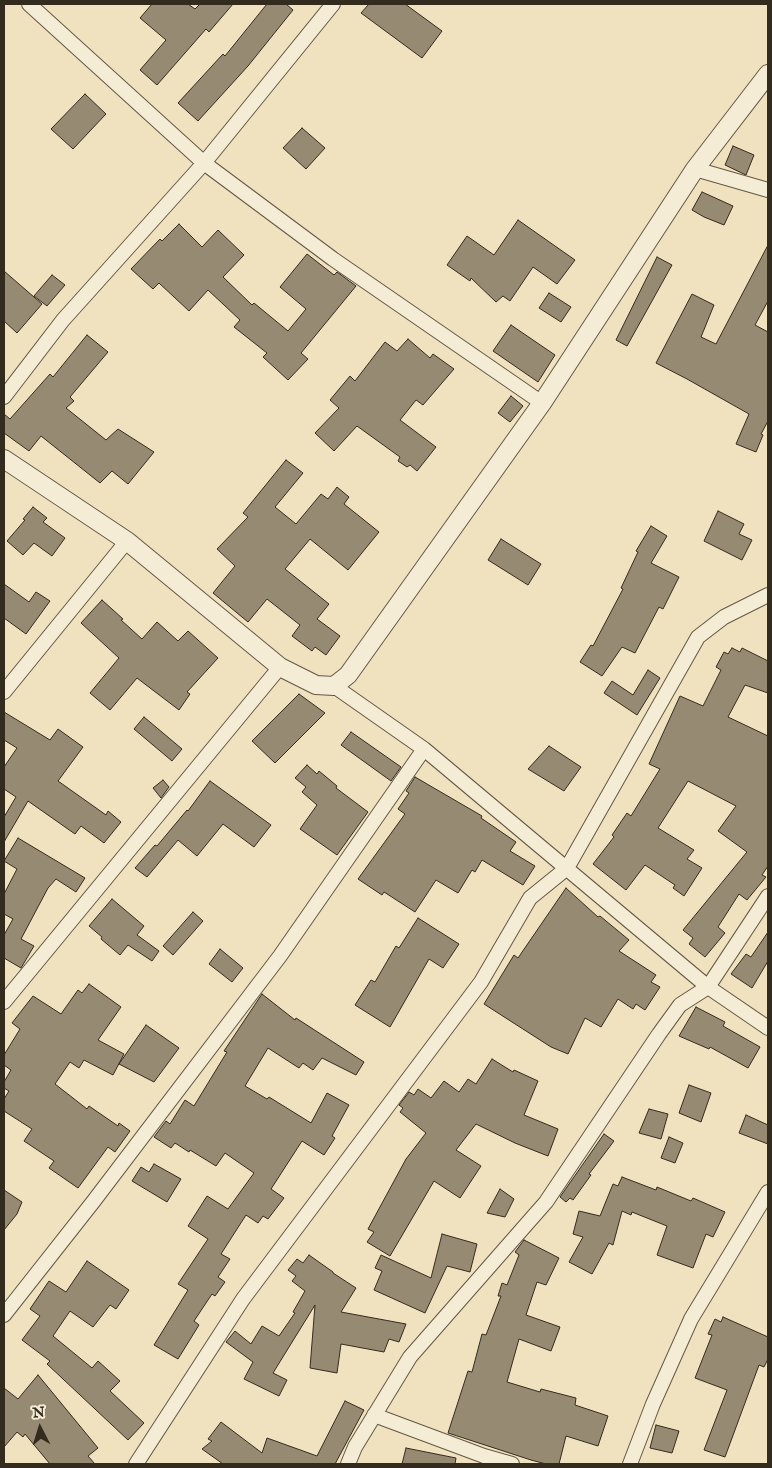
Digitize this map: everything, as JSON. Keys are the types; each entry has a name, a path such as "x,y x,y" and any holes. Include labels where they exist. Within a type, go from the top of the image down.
{"street":[{"path":"30,4 204,162 333,259 542,403"},
{"path":"4,398 63,320 204,162 329,8 314,4"},
{"path":"334,686 348,676 542,403 695,169 768,74"},
{"path":"695,169 768,190"},
{"path":"4,459 127,541 280,667 316,685 334,686 424,749 708,988 768,1028"},
{"path":"4,692 127,541"},
{"path":"136,1464 243,1299 481,982 530,898 567,868 698,637 724,616 768,595"},
{"path":"4,1002 280,667"},
{"path":"4,1315 280,956 424,749"},
{"path":"348,1464 355,1447 410,1357 546,1202 680,1005 708,988 768,896"},
{"path":"630,1464 653,1404 691,1318 768,1192"},
{"path":"374,1415 484,1456 512,1464"}],"building":[{"path":"152,4 188,4 195,9 200,4 233,4 209,32 206,29 157,85 140,70 166,40 140,18"},
{"path":"267,4 286,4 293,10 248,66 198,121 178,103 223,54 225,56"},
{"path":"369,4 405,4 442,31 422,58 361,13"},
{"path":"85,94 106,114 73,149 51,129"},
{"path":"302,128 325,148 306,169 283,148"},
{"path":"733,146 754,155 746,175 725,165"},
{"path":"702,192 733,206 724,225 692,210"},
{"path":"518,220 575,260 557,284 533,267 510,301 503,296 496,302 471,278 470,281 447,265 467,236 494,255"},
{"path":"179,224 202,247 218,230 244,255 223,277 252,305 254,303 288,331 306,309 280,287 307,254 334,275 337,272 356,286 301,353 308,359 288,380 263,357 267,353 234,327 240,320 208,290 189,311 159,283 153,289 131,269 160,239 162,241"},
{"path":"768,245 768,301 755,325 768,332 768,421 761,434 763,435 756,452 736,444 749,414 656,363 692,294 714,305 701,337 716,344"},
{"path":"657,257 672,265 627,346 616,340"},
{"path":"4,271 42,304 17,333 4,321"},
{"path":"52,275 65,285 47,306 34,296"},
{"path":"549,293 571,307 561,322 539,308"},
{"path":"511,325 555,355 538,382 493,351"},
{"path":"87,335 108,352 70,397 74,401 66,408 106,440 118,429 154,452 128,484 112,471 100,483 41,436 29,451 4,433 4,414 10,419 50,374 53,377"},
{"path":"408,339 430,358 433,354 454,369 423,405 416,400 400,420 436,447 417,471 410,465 407,467 398,461 400,457 357,426 334,451 315,433 339,408 330,400 350,376 355,381 385,342 397,351"},
{"path":"511,396 523,406 510,422 498,413"},
{"path":"286,460 303,473 275,507 296,524 321,494 328,499 337,487 349,497 344,504 379,532 348,570 310,539 285,569 329,604 317,619 340,636 326,655 315,647 312,651 292,636 300,625 267,599 248,622 213,593 235,566 217,549 248,517 243,513"},
{"path":"33,507 47,518 43,522 65,538 52,556 34,543 23,555 7,541 25,520 23,519"},
{"path":"718,511 744,524 739,534 752,540 742,560 704,541"},
{"path":"651,526 667,536 651,563 679,577 663,609 659,607 635,653 622,647 602,676 580,662 591,645 593,646 623,589 621,588 638,552 636,551"},
{"path":"501,539 541,564 528,585 488,560"},
{"path":"4,584 29,602 36,592 50,601 26,634 4,618"},
{"path":"102,600 142,639 157,622 178,641 188,631 218,658 187,692 190,694 179,710 137,678 110,710 90,693 119,658 81,623"},
{"path":"732,648 740,652 742,648 768,661 768,693 745,685 728,717 768,736 768,866 762,875 766,877 747,900 739,894 718,927 725,933 705,957 689,944 693,938 683,930 747,852 718,831 736,806 688,781 658,828 694,850 687,859 702,868 684,896 673,888 675,885 645,865 626,890 593,864 614,837 612,835 627,813 631,816 660,769 649,764 680,696 703,706 721,670 716,667 724,652 728,654"},
{"path":"648,670 660,678 637,715 604,693 612,681 633,695"},
{"path":"299,694 325,713 275,763 252,741"},
{"path":"4,712 50,740 58,729 83,747 58,781 106,815 108,811 121,822 104,843 81,826 75,834 28,801 4,842 4,817 16,797 4,789 4,767 17,748 4,740"},
{"path":"144,717 182,749 172,761 134,729"},
{"path":"351,732 401,767 391,781 341,745"},
{"path":"549,746 581,767 564,791 528,769"},
{"path":"307,765 317,774 319,771 337,786 336,788 368,812 337,855 300,829 317,805 302,792 306,787 295,778"},
{"path":"415,777 482,816 481,818 516,842 510,851 535,866 523,885 482,860 475,872 472,870 458,893 436,880 415,912 384,892 382,895 358,879 405,814 398,809 409,793 406,791"},
{"path":"163,780 169,787 161,798 153,788"},
{"path":"210,781 271,825 254,847 223,824 197,856 178,840 147,877 135,868 188,811"},
{"path":"18,838 85,878 76,892 56,879 48,888 21,939 34,946 21,968 4,958 4,935 13,919 4,914 4,894 17,869 4,861"},
{"path":"566,888 598,917 600,916 629,940 619,951 656,975 651,982 660,987 645,1010 636,1004 633,1009 618,999 601,1027 585,1018 568,1054 551,1047 484,1004 514,955 518,958"},
{"path":"112,899 144,926 137,935 159,951 152,961 128,945 120,955 89,926"},
{"path":"193,912 203,921 173,955 163,946"},
{"path":"418,918 459,944 443,968 429,959 390,1027 355,1005 371,980 375,982 396,946 399,948"},
{"path":"768,932 768,961 752,988 731,974 746,954 751,957"},
{"path":"220,949 243,968 232,982 209,964"},
{"path":"89,984 121,1007 98,1040 124,1054 113,1075 84,1060 79,1068 70,1062 55,1084 87,1109 89,1106 118,1126 119,1123 130,1131 115,1152 108,1147 78,1188 49,1168 54,1161 24,1141 32,1129 4,1111 4,1099 9,1091 4,1088 4,1082 11,1070 4,1065 4,1055 20,1029 12,1023 33,996 61,1014 78,990 82,993"},
{"path":"262,994 295,1020 296,1018 364,1062 356,1075 322,1058 313,1070 303,1063 299,1068 268,1048 245,1086 267,1099 269,1097 311,1123 327,1093 349,1105 332,1136 335,1138 324,1155 302,1141 271,1189 284,1198 268,1219 263,1216 258,1223 246,1215 221,1254 230,1259 218,1277 225,1282 215,1296 212,1294 194,1321 199,1325 178,1359 154,1345 188,1290 178,1284 208,1239 188,1226 207,1196 228,1209 254,1173 225,1153 216,1166 190,1150 189,1152 175,1143 171,1148 154,1137 166,1121 170,1124 185,1100 194,1106 227,1052 224,1051"},
{"path":"696,1007 725,1022 723,1026 760,1047 748,1068 710,1047 709,1049 679,1036"},
{"path":"146,1025 179,1048 154,1082 119,1064"},
{"path":"492,1059 513,1072 514,1070 538,1081 524,1115 558,1129 548,1156 515,1143 476,1124 456,1150 481,1166 460,1198 434,1181 390,1256 367,1242 374,1232 368,1229 406,1159 426,1133 400,1112 403,1108 399,1105 409,1092 414,1095 418,1089 431,1098 444,1081 459,1092 468,1079 476,1084"},
{"path":"689,1085 711,1093 701,1122 679,1113"},
{"path":"649,1109 668,1114 661,1139 639,1133"},
{"path":"746,1115 768,1125 768,1144 739,1133"},
{"path":"604,1134 614,1141 589,1174 591,1175 573,1200 570,1198 566,1202 560,1197"},
{"path":"669,1137 683,1143 675,1163 661,1158"},
{"path":"154,1164 181,1179 167,1202 132,1181 141,1167 149,1172"},
{"path":"622,1177 656,1190 657,1187 691,1201 693,1198 725,1212 713,1237 706,1234 693,1268 657,1255 667,1226 632,1212 631,1215 622,1211 613,1245 609,1243 592,1274 569,1262 583,1237 573,1234 579,1211 600,1216 613,1184 618,1186"},
{"path":"500,1189 514,1199 505,1217 487,1213"},
{"path":"4,1190 22,1202 17,1214 4,1230"},
{"path":"442,1234 477,1244 470,1272 447,1266 425,1313 374,1290 382,1271 375,1268 381,1255 431,1278"},
{"path":"524,1240 559,1258 546,1285 537,1282 526,1315 560,1327 551,1351 519,1339 507,1382 540,1392 541,1389 576,1398 575,1405 608,1416 598,1446 566,1436 559,1464 546,1464 531,1460 448,1433 468,1371 472,1372 482,1334 486,1335 501,1296 498,1296 502,1283 507,1285 519,1255 515,1252"},
{"path":"309,1255 356,1288 341,1312 406,1324 399,1342 389,1339 384,1352 341,1344 337,1373 310,1368 315,1305 273,1373 287,1380 279,1396 244,1379 253,1362 226,1342 235,1331 251,1344 262,1326 279,1336 295,1313 293,1312 305,1291 292,1281 296,1276 288,1270 297,1259 303,1263"},
{"path":"87,1261 129,1290 116,1309 110,1305 93,1327 70,1311 53,1336 92,1368 98,1361 120,1381 110,1391 144,1423 128,1440 47,1364 50,1361 22,1340 40,1316 30,1309 49,1281 66,1292"},
{"path":"723,1317 768,1337 768,1359 764,1367 759,1365 725,1457 704,1450 727,1390 695,1378 712,1335 708,1334 715,1319 721,1322"},
{"path":"38,1375 98,1448 88,1456 95,1464 50,1464 25,1434 23,1437 17,1432 4,1447 4,1388 18,1399"},
{"path":"345,1401 364,1410 335,1464 223,1464 202,1449 212,1441 208,1439 221,1422 262,1453 267,1438 317,1456"},
{"path":"656,1425 679,1431 672,1453 650,1448"},
{"path":"406,1448 456,1458 455,1464 402,1464"}]}
